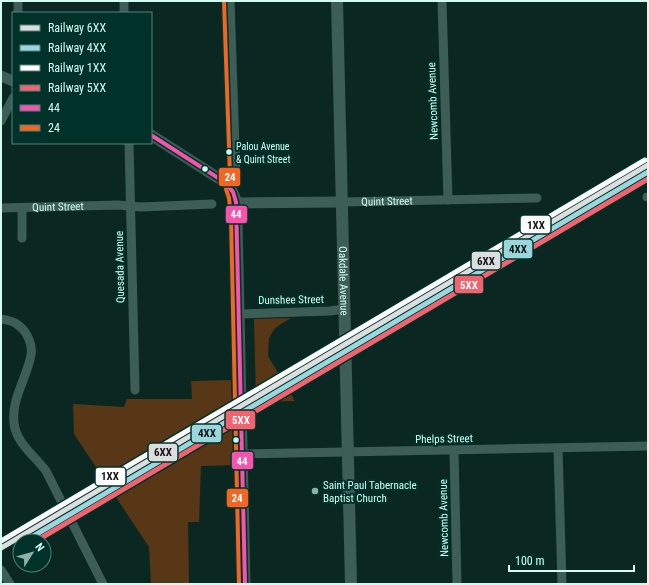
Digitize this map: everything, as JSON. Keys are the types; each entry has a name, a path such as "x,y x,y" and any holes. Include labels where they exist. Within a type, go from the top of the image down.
{"main road":[{"name":"Oakdale Avenue","path":"337,1 351,584"}],"street":[{"path":"18,1 18,12"},
{"path":"124,1 124,12"},
{"path":"230,1 236,177 232,189"},
{"name":"Newcomb Avenue","path":"442,1 448,200"},
{"path":"1,76 12,81"},
{"path":"1,120 12,100"},
{"path":"152,136 221,179 232,189 235,197 245,584"},
{"name":"Quesada Avenue","path":"129,144 135,390"},
{"name":"Quint Street","path":"236,203 537,198"},
{"name":"Quint Street","path":"1,208 118,205 141,207 212,204"},
{"path":"22,208 22,238"},
{"name":"Dunshee Street","path":"239,314 330,311 344,309"},
{"path":"1,319 18,324 26,333 30,342 31,353 29,365 14,404 15,430 21,441 46,471 103,584"},
{"name":"Phelps Street","path":"241,454 558,449 648,446"},
{"path":"558,449 562,584"},
{"name":"Newcomb Avenue","path":"454,451 457,584"},
{"path":"1,570 10,584"}],"shaded area":[{"path":"291,318 275,328 269,338 268,356 295,401 256,402 254,319"},
{"path":"231,380 236,465 201,466 199,522 188,522 189,584 151,584 149,547 74,434 73,404 124,407 127,399 192,399 191,381"}],"rail line":[{"name":"1XX","path":"1,541 645,160"},
{"name":"6XX","path":"1,548 648,165"},
{"name":"4XX","path":"39,533 648,172"},
{"name":"5XX","path":"50,533 648,179"}],"transit line":[{"name":"24","path":"224,1 230,176 226,189 229,198 231,217 239,584"},
{"name":"44","path":"152,136 226,183 233,192 236,202 245,584"}],"place":[{"name":"Palou Avenue & Quint Street","path":"229,152"},
{"name":"Saint Paul Tabernacle Baptist Church","path":"315,491"}]}
